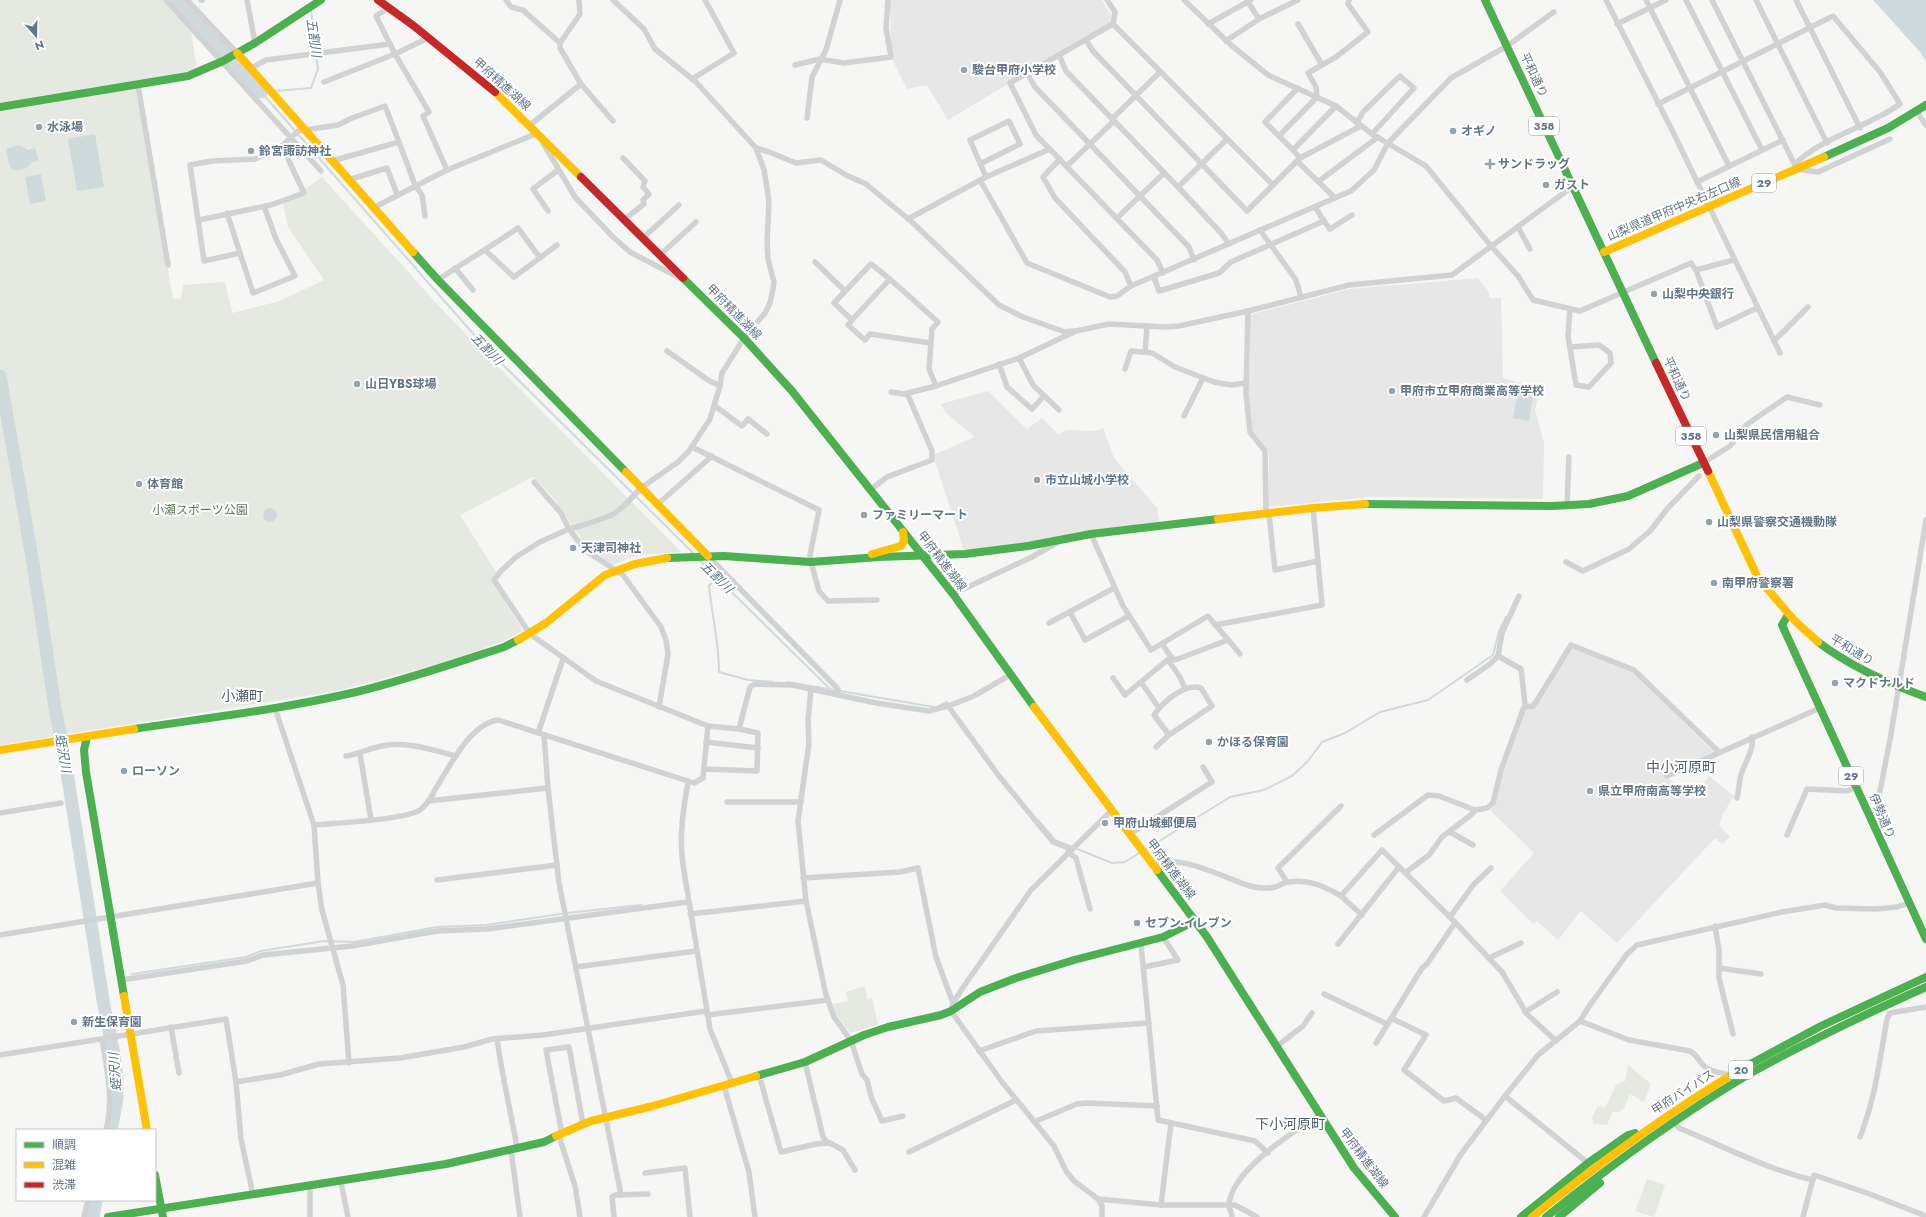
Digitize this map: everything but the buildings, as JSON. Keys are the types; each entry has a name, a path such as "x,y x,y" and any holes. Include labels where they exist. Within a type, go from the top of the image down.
{"main road":[{"name":"甲府精進湖線","path":"378,0 474,74 530,125 744,338 792,391 953,594 1010,675 1195,921 1218,953 1319,1115 1354,1168 1395,1217"},
{"name":"平和通り","path":"1485,0 1572,187 1704,463 1749,562 1758,578 1788,615 1821,646 1845,663 1898,688 1926,697"},
{"path":"0,107 188,76 224,60 255,43 318,2"},
{"path":"235,54 267,87 302,130 332,161 438,280 640,490 658,504 706,556"},
{"name":"山梨県道甲府中央右左口線","path":"1604,252 1709,208 1796,166 1856,142 1921,109"},
{"path":"0,750 274,708 356,692 411,677 504,647 530,634 546,623 593,583 617,570 660,558 706,556 811,562 864,558 965,554 1028,546 1091,534 1313,508 1381,503 1567,505 1602,502 1628,496 1704,463"},
{"path":"864,558 876,552 901,546 904,541 903,532"},
{"name":"伊勢通り","path":"1788,615 1782,625 1857,787 1873,827 1926,939"},
{"path":"87,737 84,750 86,772 107,918 121,980 147,1129"},
{"path":"108,1217 162,1213 253,1195 446,1164 544,1142 583,1124 605,1117 653,1106 805,1062 843,1046 851,1041 888,1027 924,1020 980,992 1032,972 1141,944 1163,937 1195,921"},
{"name":"甲府バイパス","path":"1532,1217 1569,1187 1651,1127 1731,1076 1787,1044 1926,977"},
{"name":"甲府バイパス","path":"1546,1217 1576,1193 1665,1128 1781,1057 1926,987"},
{"path":"1521,1217 1588,1163 1628,1135 1651,1127"},
{"path":"1558,1217 1601,1182 1645,1150 1665,1128"},
{"path":"156,1180 162,1213"}],"street":[{"path":"166,0 224,60 321,171"},
{"path":"187,0 235,54"},
{"path":"247,0 255,43"},
{"path":"506,0 511,7 523,10 560,43"},
{"path":"580,0 580,14 560,43 560,48 581,84 613,121"},
{"path":"613,0 644,29 655,50 696,82 756,148 764,170 767,188 768,259 774,282 770,303 765,313 744,338 722,373 715,406 710,419 692,447 678,462 640,490 612,515 584,526 569,529 540,542 516,556 494,580 530,634 563,659 596,681 708,726 739,729 758,733 757,771 704,769"},
{"path":"692,79 734,53 705,0"},
{"path":"807,118 812,77 826,50 840,0"},
{"path":"795,65 820,59 844,63 891,57 886,28 888,0"},
{"path":"1107,0 1114,12 1113,24 1272,185"},
{"path":"1184,0 1226,41 1268,75 1336,106 1372,134 1426,166 1491,246 1518,276 1533,300 1580,311 1691,263 1696,270 1717,327 1758,308"},
{"path":"1226,41 1259,19 1298,0"},
{"path":"1279,136 1317,97 1316,87 1308,73 1336,57 1368,32 1348,4 1349,0"},
{"path":"1606,0 1780,353"},
{"path":"1646,0 1729,166"},
{"path":"1617,24 1666,0"},
{"path":"1686,0 1762,150"},
{"path":"1712,0 1796,166 1818,172 1890,139"},
{"path":"1756,0 1827,143"},
{"path":"1796,0 1860,128"},
{"path":"1208,24 1249,1 1259,19"},
{"path":"388,8 376,16 395,54 429,112 423,116 447,170"},
{"path":"980,180 1027,263 1110,297 1117,296 1131,286 1351,191 1374,170 1388,143 1451,78 1507,46 1554,12"},
{"path":"1658,104 1833,16 1880,72 1900,104 1882,117 1805,154 1796,166"},
{"path":"1113,24 1010,83 1036,135 1157,260 1163,273"},
{"path":"1298,24 1322,65"},
{"path":"324,82 395,54 428,38"},
{"path":"1086,40 1093,51 1247,211 1298,160 1359,124 1363,112 1400,76 1414,88 1372,134"},
{"path":"250,69 266,60 390,44"},
{"path":"1059,55 1066,71 1178,187 1229,244"},
{"path":"1067,166 1160,72"},
{"path":"1027,73 1035,87 1189,248 1194,260"},
{"path":"530,125 581,84"},
{"path":"138,85 168,265"},
{"path":"1298,88 1264,122 1293,150 1298,160 1335,198"},
{"path":"240,253 204,261 190,165 212,161 255,159 282,146 292,136 302,130 338,125 352,118 385,106 415,185 422,195 425,216"},
{"path":"1293,150 1336,106"},
{"path":"1921,109 1926,125"},
{"path":"980,164 1020,144 1009,121 970,140 980,164 986,177"},
{"path":"373,208 397,194 447,170 538,133 575,198 630,252 685,280"},
{"path":"1318,181 1378,137"},
{"path":"1178,187 1226,139"},
{"path":"1697,182 1783,140"},
{"path":"332,161 399,142"},
{"path":"199,220 264,206 304,193 282,146"},
{"path":"756,148 796,163 821,160 846,175 866,184 908,219 999,305 1010,312 1065,332 1109,324 1180,326 1248,311 1349,285 1452,275 1572,187"},
{"path":"908,219 986,177 1050,149"},
{"path":"623,158 645,181 643,187 649,194 643,200 644,204 625,219"},
{"path":"1060,159 1043,177 1055,198 1125,272 1131,286"},
{"path":"348,180 387,168 397,194"},
{"path":"548,211 532,189 558,170"},
{"path":"1117,218 1164,173"},
{"path":"643,238 678,204"},
{"path":"227,213 252,293 295,276 276,239 264,206"},
{"path":"1315,207 1330,229 1352,215"},
{"path":"1154,277 1159,291 1219,273 1231,262 1271,246 1324,221"},
{"path":"660,255 696,222"},
{"path":"1518,227 1530,249"},
{"path":"438,280 455,268 486,251 518,228 540,258"},
{"path":"1260,230 1296,280 1301,297"},
{"path":"486,251 514,277 557,245"},
{"path":"1696,270 1734,260"},
{"path":"815,262 846,291"},
{"path":"852,320 834,303 872,264 938,322 932,329 929,369 936,386"},
{"path":"455,268 473,290"},
{"path":"890,279 848,325 865,340 870,334 930,343"},
{"path":"1774,341 1808,307"},
{"path":"1570,309 1568,336 1576,384 1589,387 1611,363 1610,353 1599,345 1570,347"},
{"path":"1248,311 1246,383 1250,432 1265,451 1267,514 1275,570 1318,561"},
{"path":"1145,352 1148,326"},
{"path":"891,392 907,394 936,386 1019,358 1076,331"},
{"path":"667,351 708,380 720,386"},
{"path":"1125,369 1131,351 1145,352 1158,355 1175,367 1214,382 1231,385 1246,383"},
{"path":"1019,358 1034,385 1059,410"},
{"path":"999,364 1007,387 1032,409 1044,396"},
{"path":"1184,416 1203,378"},
{"path":"870,490 887,477 932,460 932,451 907,394"},
{"path":"1704,463 1730,446 1746,425 1787,398 1820,405"},
{"path":"715,406 742,426 748,419 767,434"},
{"path":"692,447 819,510 810,555 819,591 828,601 877,600"},
{"path":"658,504 712,456"},
{"path":"1567,505 1569,457"},
{"path":"1566,562 1583,571 1629,548 1650,531 1667,509 1699,476"},
{"path":"534,482 561,513 569,529 586,551 606,565 617,570 662,627 668,654 659,706"},
{"path":"1214,625 1322,605 1313,508"},
{"path":"1873,827 1926,522"},
{"path":"1091,534 1114,588 1129,616 1151,650 1208,616 1214,625 1240,654"},
{"path":"953,594 1032,557 1062,540"},
{"path":"1028,546 1032,557"},
{"path":"706,556 838,689 837,694"},
{"path":"1049,623 1114,588"},
{"path":"1467,680 1490,664 1498,656 1502,633 1518,596"},
{"path":"1070,612 1085,640 1129,616"},
{"path":"1113,678 1125,695 1169,659 1175,660 1228,640"},
{"path":"1162,644 1185,689"},
{"path":"1374,835 1428,795 1439,796 1475,810 1488,808 1493,804 1501,770 1524,707 1533,706 1536,702 1570,645 1634,670 1719,752"},
{"path":"1498,656 1521,669 1526,704"},
{"path":"563,659 541,734 557,865 621,1195"},
{"path":"739,729 750,687 755,684 792,685 929,711 948,706 974,696 1010,675"},
{"path":"1142,682 1159,708"},
{"path":"1156,747 1169,735 1212,706 1201,688 1197,687 1185,689 1159,708 1154,715 1169,735"},
{"path":"811,689 808,720 809,743 798,821 806,901 828,1000 834,1017 851,1041 862,1074 867,1080 872,1099 882,1121 903,1116"},
{"path":"948,706 999,776 1053,842 1069,850 1076,858 1090,909"},
{"path":"274,708 314,825 318,883 322,910 332,942 342,985 349,1063"},
{"path":"1667,776 1820,708"},
{"path":"314,825 370,820 418,811 428,801 456,756 474,734 490,721 498,720 694,783 703,778 708,726"},
{"path":"1738,798 1742,772 1746,765 1753,742 1752,737"},
{"path":"706,742 758,748"},
{"path":"346,756 360,754 382,746 407,744 456,756"},
{"path":"360,754 370,820"},
{"path":"1130,834 1212,782 1203,767"},
{"path":"688,782 681,820 680,844 688,902 706,1013 728,1085 749,1172 755,1217"},
{"path":"1788,835 1807,789 1847,790 1857,787"},
{"path":"428,801 548,788"},
{"path":"0,813 61,802"},
{"path":"727,802 801,802"},
{"path":"1287,882 1278,868 1341,806"},
{"path":"952,1007 1032,890 1069,850 1112,810"},
{"path":"1405,873 1429,855 1442,837 1475,810"},
{"path":"1450,832 1473,845"},
{"path":"1341,896 1382,850 1450,917 1502,972 1525,1012 1556,1041"},
{"path":"1153,866 1158,862 1178,862 1208,870 1252,887 1274,887 1287,882 1308,881 1327,887 1341,896 1362,915"},
{"path":"437,880 557,865"},
{"path":"1338,944 1399,867"},
{"path":"803,878 900,872 918,868 936,957 952,1007 979,1051 1016,1100 1054,1146 1066,1171 1074,1181 1098,1199 1102,1206 1102,1217"},
{"path":"1450,917 1474,884 1491,868"},
{"path":"0,935 318,883"},
{"path":"690,914 806,901"},
{"path":"121,980 247,961 263,955 332,942 352,946 437,931 487,929 566,915 688,902"},
{"path":"1424,1217 1461,1154 1486,1120 1538,1055 1580,1021 1627,954 1636,946 1752,918 1825,906 1836,908 1876,909 1897,907 1909,903"},
{"path":"1376,1043 1422,968 1427,964 1455,923"},
{"path":"1715,926 1719,950 1719,978 1733,1034"},
{"path":"1144,967 1178,960 1163,937"},
{"path":"1489,958 1521,943"},
{"path":"1141,944 1158,1120 1255,1141 1268,1153"},
{"path":"576,967 696,951"},
{"path":"1719,968 1761,974"},
{"path":"1525,1012 1557,992"},
{"path":"1324,994 1387,1024"},
{"path":"236,1082 280,1075 320,1064 338,1061 349,1063 400,1058 464,1047 497,1039 706,1013 828,1000"},
{"path":"1860,1137 1866,1123 1875,1085 1887,1019 1890,1013 1926,1007"},
{"path":"1276,1046 1303,1026 1312,1012"},
{"path":"1391,1018 1426,1035 1404,1070 1444,1101 1456,1098 1486,1120"},
{"path":"0,1055 226,1019 236,1082 241,1139 253,1195"},
{"path":"1580,1021 1629,1040 1690,1051 1697,1055 1703,1066 1731,1076"},
{"path":"979,1051 1036,1031 1149,1023"},
{"path":"171,1027 179,1073"},
{"path":"103,1039 111,1094 106,1129"},
{"path":"497,1039 514,1149 520,1217"},
{"path":"580,1217 575,1186 560,1134 546,1050 569,1047 583,1124"},
{"path":"805,1062 823,1137 826,1142 843,1150 855,1170"},
{"path":"759,1075 781,1152 816,1144 830,1143"},
{"path":"1505,1096 1588,1163"},
{"path":"909,1152 1016,1100"},
{"path":"1034,1122 1077,1104 1086,1103 1157,1106"},
{"path":"1232,1217 1229,1205 1234,1187 1247,1170 1286,1137 1319,1115"},
{"path":"1674,1122 1679,1128 1736,1154 1794,1175 1813,1180"},
{"path":"1162,1205 1171,1123"},
{"path":"645,1173 685,1168 690,1217"},
{"path":"1803,1217 1814,1175 1867,1193 1926,1216"},
{"path":"341,1182 348,1217"},
{"path":"310,1186 310,1217"},
{"path":"614,1217 612,1197 615,1195 648,1194"},
{"path":"1098,1199 1162,1205 1235,1205 1257,1217"},
{"path":"84,1217 88,1201"}],"shaded area":[{"name":"駿台甲府小学校","path":"890,0 1102,0 1111,16 1110,23 948,120 927,85 907,89 891,57"},
{"path":"1873,0 1926,0 1926,61 1920,52"},
{"path":"95,134 104,187 77,191 68,139"},
{"path":"19,145 28,150 35,148 39,161 32,162 24,169 20,170 14,170 11,168 8,162 6,149"},
{"path":"41,174 46,201 30,204 25,177"},
{"name":"甲府市立甲府商業高等学校","path":"1478,278 1489,292 1489,298 1501,298 1503,378 1532,386 1532,389 1539,393 1535,410 1544,443 1543,499 1371,497 1268,507 1268,450 1253,431 1251,425 1248,383 1250,365 1250,317 1252,314 1350,289"},
{"name":"市立山城小学校","path":"988,391 1027,429 1042,418 1058,434 1067,430 1095,431 1103,428 1114,458 1157,508 1160,525 965,554 933,455 975,437 945,412 941,404"},
{"path":"1518,393 1533,395 1529,421 1513,418"},
{"path":"267,508 273,508 277,512 277,518 273,522 267,522 263,518 263,512"},
{"name":"県立甲府南高等学校","path":"1572,648 1632,672 1714,752 1666,773 1670,779 1691,799 1709,776 1734,796 1723,814 1719,825 1730,837 1722,844 1715,838 1617,943 1581,911 1558,940 1537,921 1533,924 1500,891 1534,853 1490,810 1494,807 1503,772 1526,709 1534,708"}],"green space":[{"name":"小瀬スポーツ公園","path":"0,0 165,0 190,25 197,69 136,82 173,299 181,298 183,285 225,282 232,313 280,301 324,280 288,227 283,204 322,177 448,316 681,552 638,555 610,566 588,548 552,496 533,477 460,515 496,572 491,580 523,631 504,641 442,663 337,691 0,745"},
{"path":"865,986 867,999 872,998 878,1025 850,1033 835,1013 833,1004 848,1001 846,992"},
{"path":"1628,1065 1651,1084 1644,1102 1630,1094 1624,1108 1619,1112 1612,1112 1607,1125 1593,1124 1592,1117 1598,1106 1605,1108 1616,1085 1625,1081"},
{"path":"1647,1179 1665,1185 1654,1217 1635,1211"}],"waterway":[{"path":"177,0 261,92"},
{"name":"五割川","path":"275,91 311,88 318,69 311,10"},
{"name":"五割川","path":"268,91 261,92 483,345 694,554"},
{"name":"蛭沢川","path":"0,376 33,563 55,708 65,760 104,1006 114,1054 117,1078 117,1098 111,1129"},
{"name":"五割川","path":"698,559 829,688"},
{"path":"717,577 709,586 717,640 719,672 748,680 773,682"},
{"path":"1145,850 1230,797 1264,790 1292,776 1308,761 1322,742 1345,733 1380,712 1428,700 1493,655 1499,631 1506,617"},
{"path":"787,682 934,707"},
{"path":"939,706 947,702 948,704"},
{"path":"1038,820 1055,840 1112,863 1125,862 1141,852"},
{"path":"132,974 246,957 261,951 324,941 354,942 437,927 486,925 567,913 641,905"},
{"name":"蛭沢川","path":"93,1217 96,1201"}],"traffic: fast":[{"path":"0,107 188,76 223,61 255,43 321,0"},
{"path":"1485,0 1656,363"},
{"path":"1824,157 1888,128 1926,105"},
{"path":"413,252 438,280 626,472"},
{"path":"683,278 744,338 792,391 953,594 1034,707"},
{"path":"1365,504 1552,506 1589,504 1628,496 1703,463"},
{"path":"667,558 724,556 811,562 879,557 965,554 1028,546 1091,534 1218,519"},
{"path":"1788,615 1782,625 1926,939"},
{"path":"134,729 273,708 356,692 449,665 504,647 518,640"},
{"path":"1818,642 1856,667 1897,686 1926,697"},
{"path":"87,737 84,750 86,772 124,996"},
{"path":"1157,870 1207,937 1354,1168 1395,1217"},
{"path":"756,1076 805,1062 864,1035 888,1027 941,1015 951,1011 980,992 1016,978 1074,960 1163,937 1195,921"},
{"path":"1743,1068 1821,1026 1926,977"},
{"path":"1546,1217 1645,1142 1696,1107 1749,1074 1836,1029 1926,987"},
{"path":"1521,1217 1588,1163 1628,1135 1635,1133"},
{"path":"108,1217 446,1164 544,1142 556,1136"},
{"path":"156,1180 163,1217"},
{"path":"1559,1217 1600,1183"}],"traffic: slow":[{"path":"237,53 413,252"},
{"path":"495,92 581,177"},
{"path":"1604,252 1824,157"},
{"path":"1708,471 1758,578 1794,620 1818,642"},
{"path":"626,472 708,556"},
{"path":"1218,519 1313,508 1365,504"},
{"path":"872,554 901,546 904,541 903,532"},
{"path":"518,640 546,623 605,575 635,564 667,558"},
{"path":"1034,707 1157,870"},
{"path":"0,750 134,729"},
{"path":"124,996 147,1129"},
{"path":"1532,1217 1583,1177 1661,1120 1743,1068"},
{"path":"556,1136 591,1121 653,1106 756,1076"}],"traffic: jam":[{"path":"378,0 414,26 495,92"},
{"path":"581,177 683,278"},
{"path":"1656,363 1708,471"}],"place":[{"name":"駿台甲府小学校","path":"964,70"},
{"name":"水泳場","path":"39,127"},
{"name":"オギノ","path":"1453,131"},
{"name":"鈴宮諏訪神社","path":"251,151"},
{"name":"サンドラッグ","path":"1490,164"},
{"name":"ガスト","path":"1546,185"},
{"name":"山梨中央銀行","path":"1654,294"},
{"name":"山日YBS球場","path":"357,384"},
{"name":"甲府市立甲府商業高等学校","path":"1392,391"},
{"name":"山梨県民信用組合","path":"1716,435"},
{"name":"市立山城小学校","path":"1037,480"},
{"name":"体育館","path":"139,484"},
{"name":"ファミリーマート","path":"864,515"},
{"name":"山梨県警察交通機動隊","path":"1709,522"},
{"name":"天津司神社","path":"573,548"},
{"name":"南甲府警察署","path":"1714,583"},
{"name":"マクドナルド","path":"1835,683"},
{"name":"かほる保育園","path":"1209,742"},
{"name":"ローソン","path":"124,771"},
{"name":"県立甲府南高等学校","path":"1590,791"},
{"name":"甲府山城郵便局","path":"1105,823"},
{"name":"セブン-イレブン","path":"1137,923"},
{"name":"新生保育園","path":"74,1022"}],"district":[{"name":"小瀬町","path":"242,696"},
{"name":"中小河原町","path":"1681,767"},
{"name":"下小河原町","path":"1290,1124"}]}
